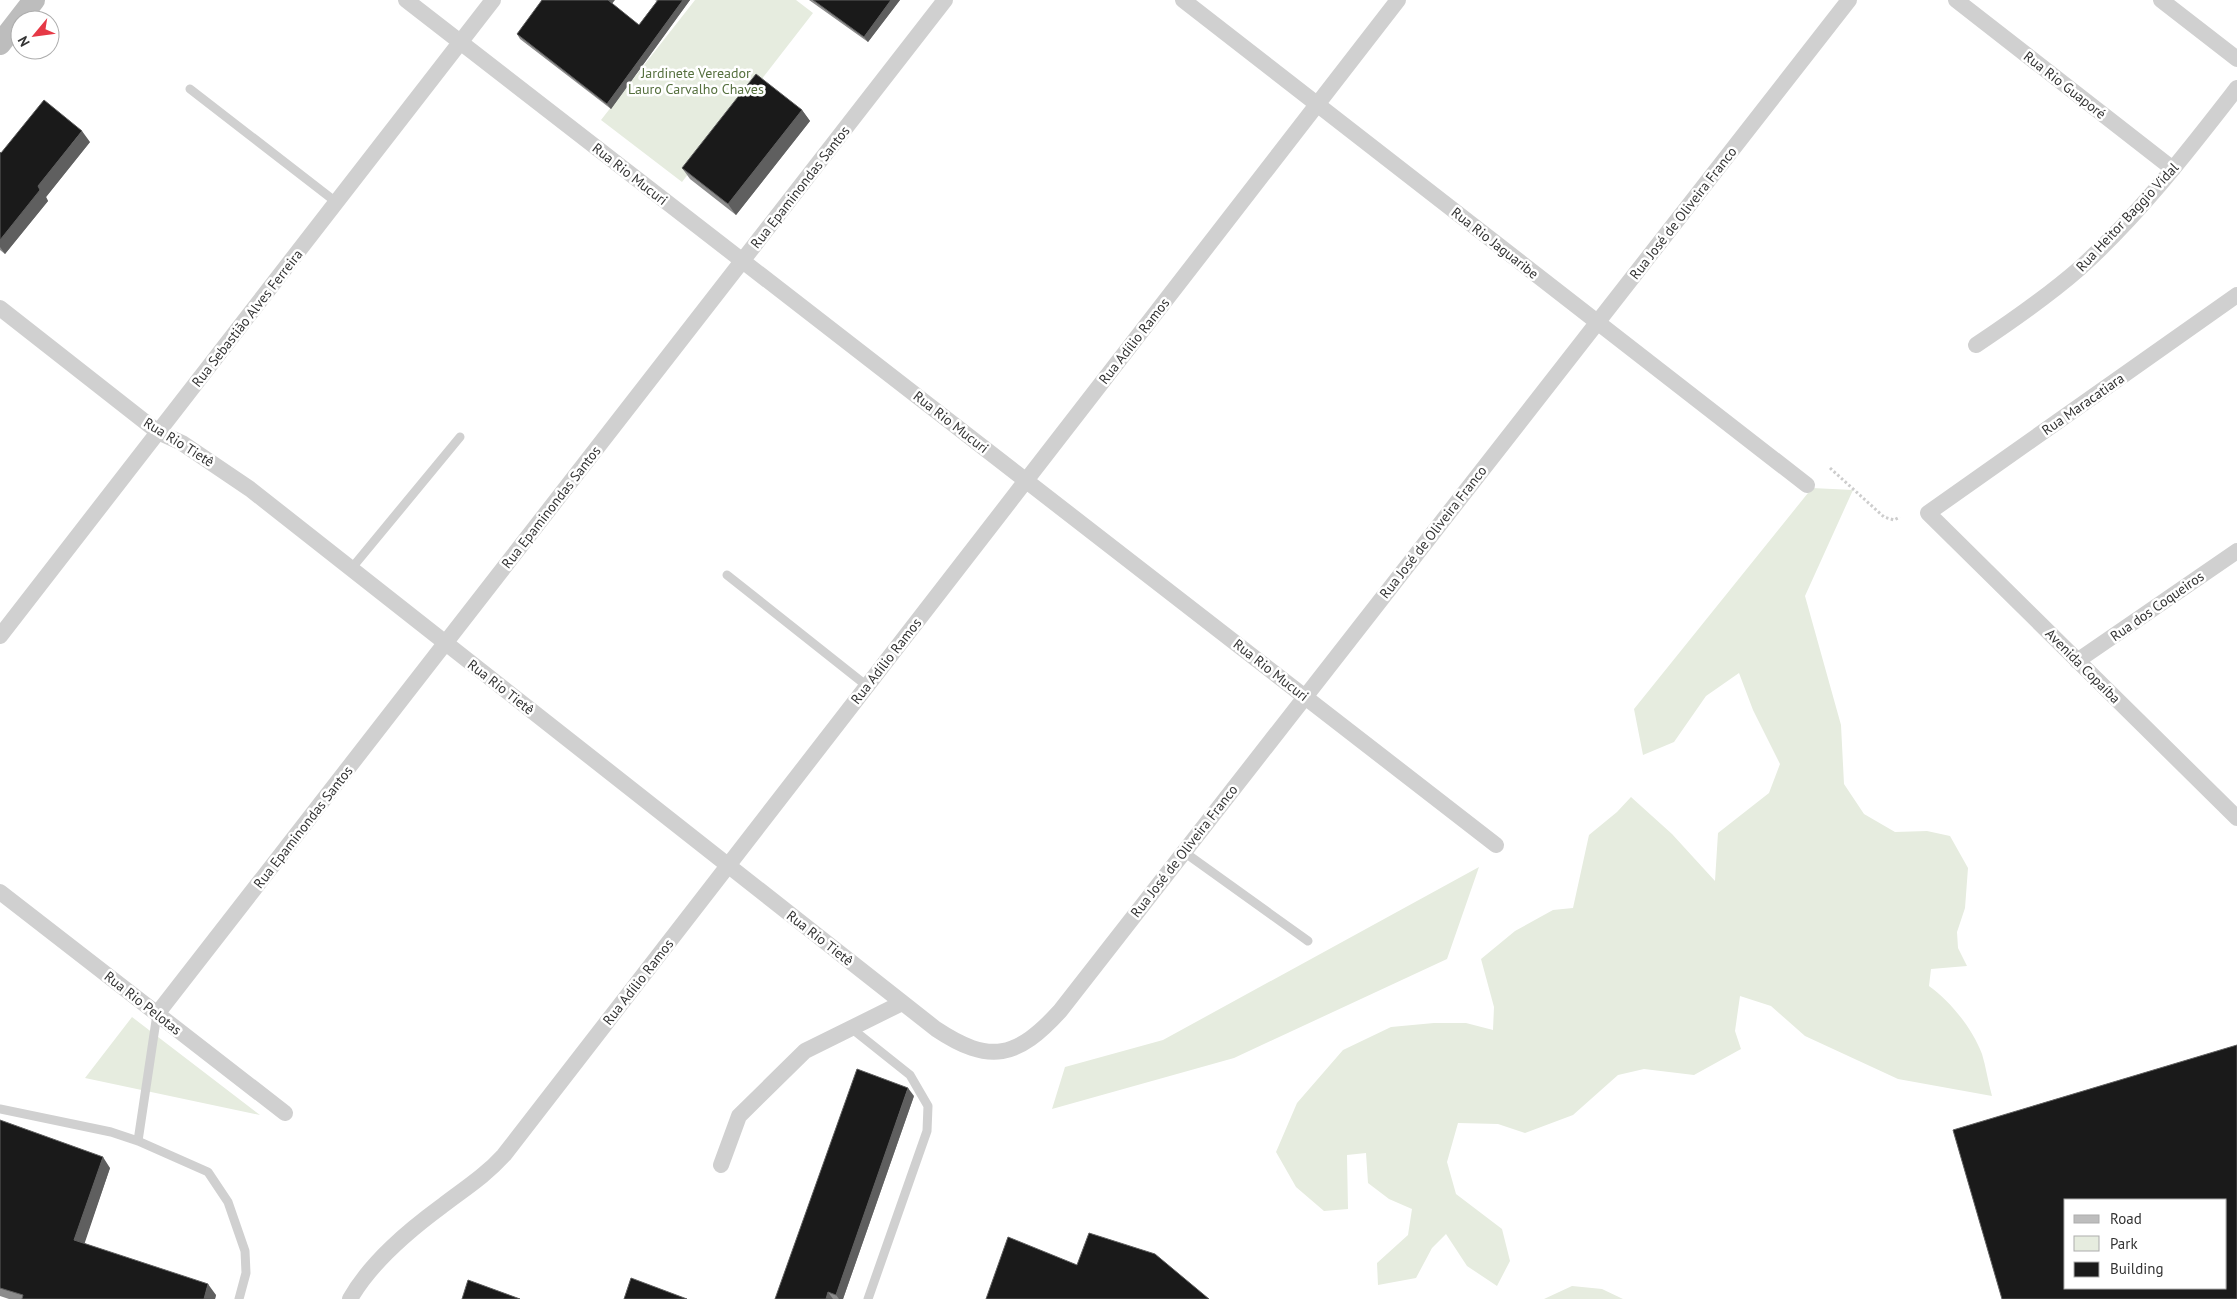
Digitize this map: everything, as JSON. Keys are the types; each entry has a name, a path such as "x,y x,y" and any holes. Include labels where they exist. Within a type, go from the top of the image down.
{"main road":[{"path":"0,44 34,0"}],"street":[{"name":"Rua Rio Mucuri","path":"406,0 1496,845"},
{"name":"Rua Sebastião Alves Ferreira","path":"0,636 493,0"},
{"name":"Rua Epaminondas Santos","path":"157,1014 945,0"},
{"name":"Rua Rio Jaguaribe","path":"1183,0 1807,485"},
{"name":"Rua Adílio Ramos","path":"350,1299 373,1268 394,1247 442,1205 476,1182 504,1155 1398,0"},
{"name":"Rua José de Oliveira Franco","path":"1007,1051 1026,1042 1046,1026 1060,1011 1849,0"},
{"name":"Rua Rio Guaporé","path":"1956,0 2173,169"},
{"path":"2161,0 2237,59"},
{"name":"Rua Heitor Baggio Vidal","path":"1976,345 2043,299 2080,268 2173,169 2237,88"},
{"name":"Rua Maracatiara","path":"1928,513 2237,295"},
{"name":"Rua Rio Tietê","path":"0,308 158,432 182,443 250,489 954,1041 986,1052 1007,1051"},
{"name":"Avenida Copaíba","path":"1928,513 2235,814"},
{"name":"Rua dos Coqueiros","path":"2077,660 2237,551"},
{"name":"Rua Rio Pelotas","path":"0,892 285,1113"},
{"path":"721,1164 740,1116 806,1051 902,1002"}],"lane":[{"path":"190,89 336,202"},
{"path":"351,569 460,437"},
{"path":"727,575 867,686"},
{"path":"1184,852 1308,941"},
{"path":"138,1140 157,1014"},
{"path":"851,1028 910,1075 928,1106 927,1131 868,1299"},
{"path":"0,1109 111,1132 138,1140 208,1172 228,1202 245,1251 246,1273 239,1299"}],"path":[{"path":"1830,468 1884,518 1894,520 1900,516"}],"green space":[{"name":"Jardinete Vereador Lauro Carvalho Chaves","path":"695,0 796,0 813,13 682,182 601,120"},
{"path":"1812,488 1853,490 1805,596 1841,725 1844,784 1864,814 1895,832 1927,831 1950,836 1968,868 1965,908 1957,932 1958,948 1967,966 1931,969 1929,986 1953,1008 1973,1035 1982,1054 1992,1096 1898,1079 1805,1036 1771,1006 1740,996 1735,1031 1741,1049 1694,1075 1644,1069 1618,1075 1573,1115 1525,1133 1498,1124 1458,1123 1447,1162 1456,1194 1502,1229 1510,1261 1497,1286 1467,1266 1446,1234 1432,1248 1416,1278 1378,1285 1377,1263 1408,1235 1412,1209 1389,1199 1368,1183 1366,1153 1347,1155 1348,1209 1324,1211 1296,1187 1276,1152 1297,1103 1343,1050 1391,1027 1434,1023 1466,1023 1493,1030 1494,1007 1481,959 1515,931 1553,910 1573,908 1589,835 1617,812 1631,797 1672,834 1715,881 1718,833 1769,793 1780,764 1753,710 1739,673 1706,696 1674,742 1643,755 1634,709"},
{"path":"1479,867 1447,959 1234,1058 1052,1109 1065,1067 1163,1040"},
{"path":"132,1017 260,1115 85,1078"},
{"path":"1572,1286 1602,1289 1623,1299 1544,1299"}],"building":[{"path":"542,0 608,0 639,25 658,0 683,0 607,104 517,34"},
{"path":"813,0 891,0 864,37"},
{"path":"756,74 802,110 728,204 682,168"},
{"path":"44,100 82,131 38,186 40,190 0,240 0,152"},
{"path":"2237,1045 2237,1299 2002,1299 1953,1130"},
{"path":"857,1069 908,1088 836,1295 828,1292 826,1299 775,1299"},
{"path":"0,1120 103,1157 74,1240 208,1284 204,1299 22,1299 23,1295 0,1288"},
{"path":"1089,1233 1155,1254 1209,1299 986,1299 1008,1237 1077,1265"},
{"path":"631,1278 687,1299 624,1299"},
{"path":"468,1280 520,1299 462,1299"}]}
